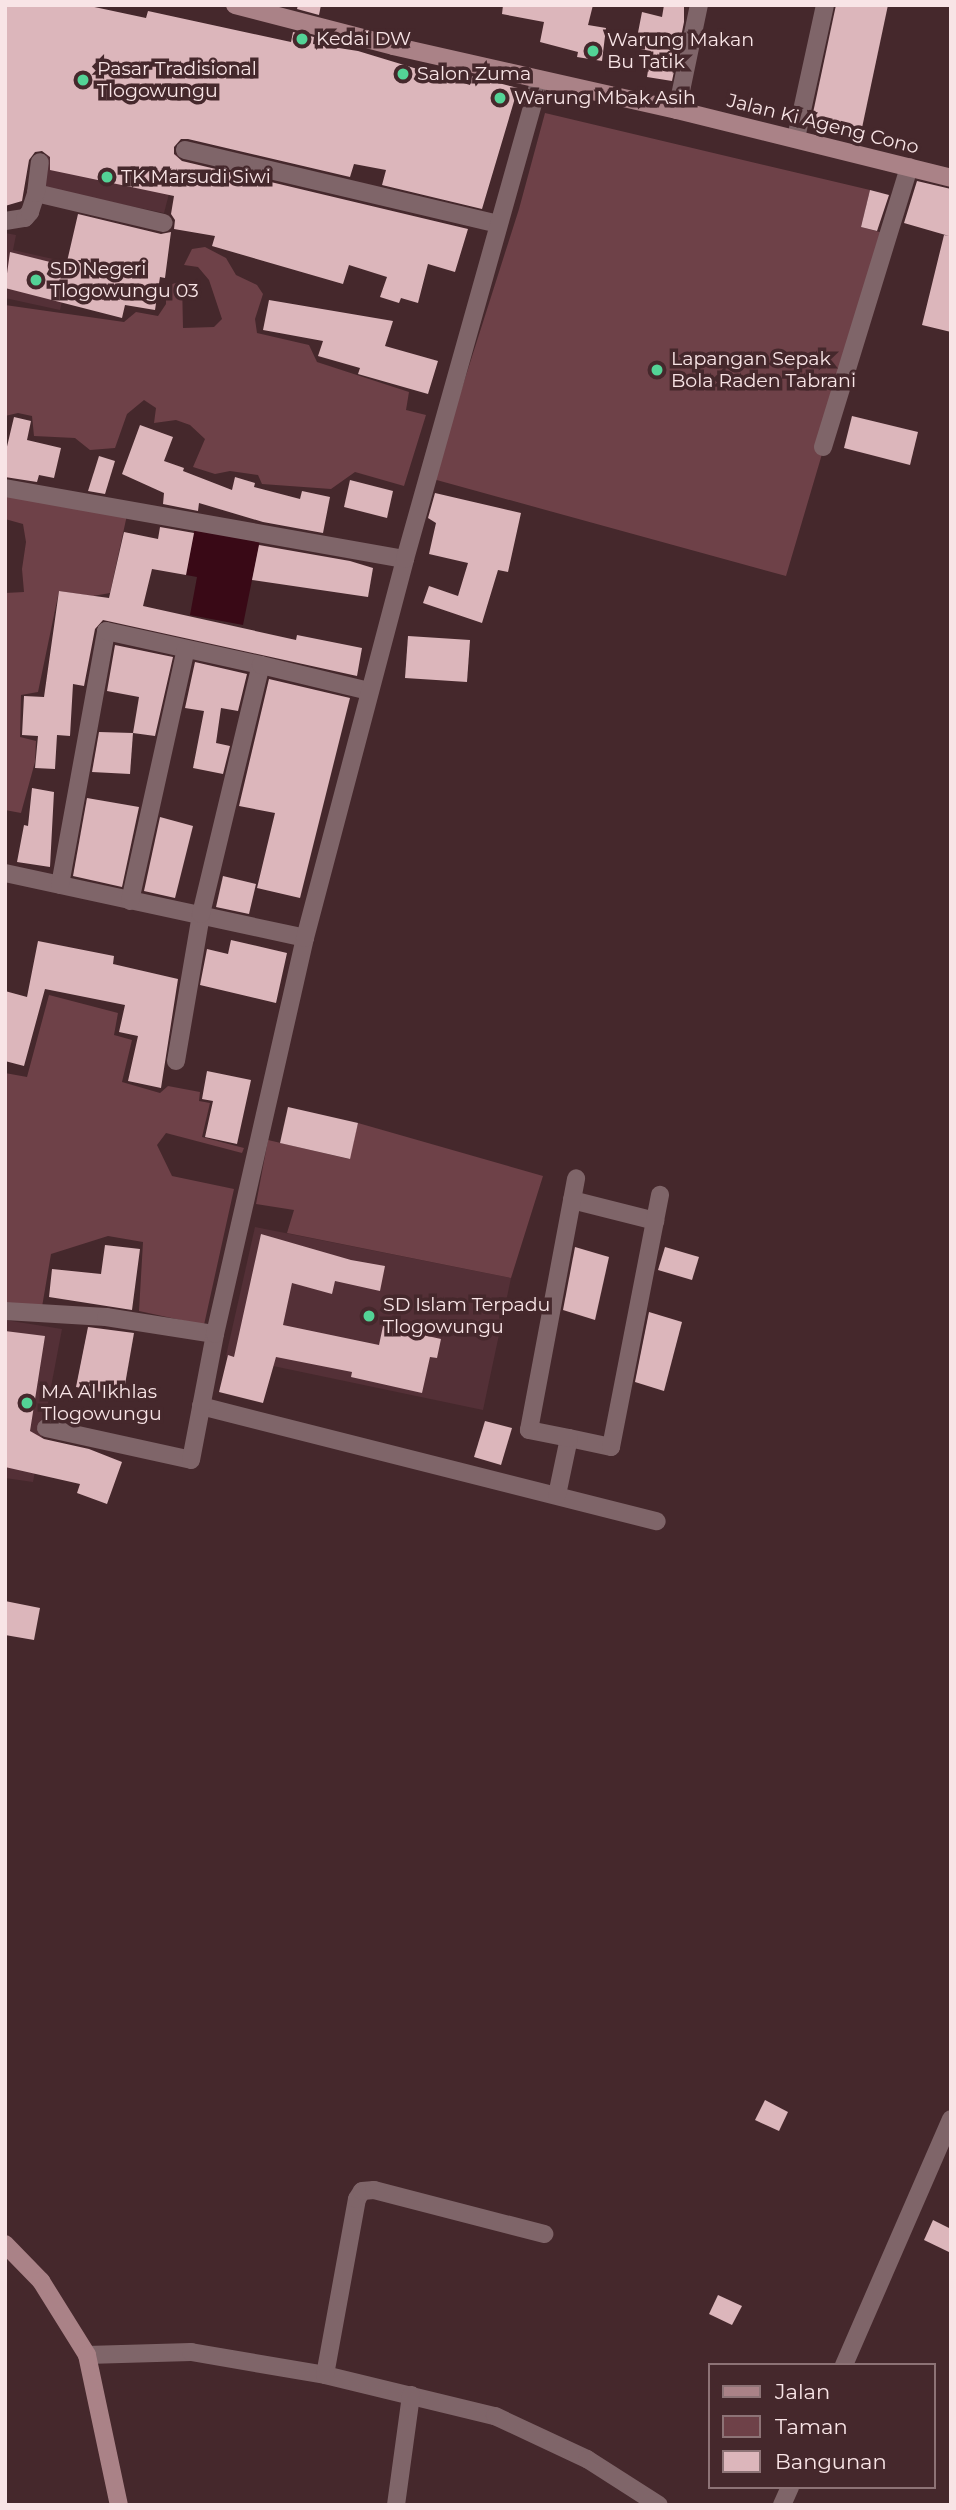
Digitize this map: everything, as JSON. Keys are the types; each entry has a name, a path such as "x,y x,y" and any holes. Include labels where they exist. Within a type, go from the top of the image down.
{"main road":[{"name":"Jalan Ki Ageng Cono","path":"236,5 540,80 796,138 951,178"},
{"path":"5,2244 41,2281 88,2355 119,2505"}],"street":[{"path":"677,110 699,5"},
{"path":"796,138 825,5"},
{"path":"46,1428 191,1460 215,1334 305,938 496,224 540,80"},
{"path":"185,150 496,224"},
{"path":"5,221 25,218 36,193 40,162"},
{"path":"823,447 909,167"},
{"path":"36,193 164,223"},
{"path":"5,488 405,559"},
{"path":"61,885 106,631 369,691"},
{"path":"130,901 186,649"},
{"path":"176,1061 201,914 261,665"},
{"path":"5,873 305,938"},
{"path":"576,1178 529,1430 611,1447 660,1195"},
{"path":"572,1200 655,1221"},
{"path":"5,1311 106,1317 215,1334"},
{"path":"201,1406 657,1521"},
{"path":"557,1495 569,1438"},
{"path":"845,2363 951,2119"},
{"path":"325,2375 357,2199 362,2191 374,2190 544,2234"},
{"path":"88,2355 191,2352 325,2375 495,2416 587,2459 659,2505"},
{"path":"396,2505 411,2395"},
{"path":"782,2505 789,2489"}],"shaded area":[{"name":"TK Marsudi Siwi","path":"53,129 179,155 164,213 38,187"},
{"name":"SD Negeri Tlogowungu 03","path":"5,233 16,235 13,250 71,263 60,310 5,298"},
{"path":"195,527 260,540 243,625 190,615 197,577 186,575"},
{"name":"SD Islam Terpadu Tlogowungu","path":"255,1227 511,1278 483,1410 226,1356"},
{"name":"MA Al Ikhlas Tlogowungu","path":"5,1320 62,1329 33,1482 5,1478"}],"green space":[{"name":"Lapangan Sepak Bola Raden Tabrani","path":"545,113 870,190 861,227 887,234 786,576 433,479 519,209"},
{"path":"205,247 226,258 236,275 257,285 263,294 255,319 257,333 309,345 317,362 409,392 406,410 426,415 404,486 355,472 331,489 262,484 258,475 230,471 215,474 193,467 205,439 190,425 176,420 154,423 156,408 144,400 127,414 115,448 90,450 75,438 34,436 32,416 18,413 5,416 5,305 124,322 136,312 158,316 166,304 166,286 182,281 183,328 214,327 222,319 209,280 198,267 184,265 192,249"},
{"path":"5,495 127,515 110,593 93,596 59,591 38,692 21,695 20,737 36,741 35,762 21,813 5,810 5,593 24,592 22,569 26,542 23,524 5,519"},
{"path":"49,995 118,1013 114,1035 132,1040 122,1082 160,1093 168,1086 200,1092 199,1101 210,1103 202,1137 244,1148 242,1153 166,1133 157,1145 172,1176 234,1189 204,1325 139,1311 143,1242 108,1236 51,1254 42,1307 5,1305 5,1073 27,1077"},
{"path":"358,1123 543,1176 511,1278 287,1233 294,1210 256,1204 268,1140 349,1159"}],"building":[{"path":"5,5 85,5 146,18 148,11 291,42 293,32 314,37 313,44 358,51 470,85 472,76 518,88 482,209 382,185 386,170 354,164 350,177 188,139 181,139 174,147 174,154 182,161 468,229 455,272 428,264 418,303 401,298 399,303 380,297 387,277 349,265 343,284 212,246 215,236 174,229 175,220 171,214 174,196 50,170 50,157 42,151 35,152 29,160 22,201 5,206"},
{"path":"298,5 321,5 319,15 297,9"},
{"path":"503,5 593,5 588,25 606,28 602,61 577,57 578,52 540,42 544,22 502,14"},
{"path":"664,5 684,5 684,22 672,81 647,77 651,51 635,48 642,12 662,17"},
{"path":"836,5 888,5 859,142 810,127"},
{"path":"917,181 951,189 951,332 922,325 944,235 949,236 904,223"},
{"path":"870,190 889,195 877,231 861,227"},
{"path":"78,214 161,234 171,232 165,278 160,277 155,310 125,305 122,318 5,288 10,252 66,266"},
{"path":"269,300 393,321 385,346 438,361 428,394 358,374 360,368 318,356 323,341 263,330"},
{"path":"852,416 918,432 910,465 844,448"},
{"path":"14,417 31,421 27,440 61,448 54,478 39,475 37,482 5,477 5,455"},
{"path":"140,425 173,437 164,461 232,490 235,477 255,483 254,487 300,499 302,491 330,497 323,533 263,522 199,503 198,511 163,504 164,493 122,474"},
{"path":"99,456 115,461 105,494 88,491"},
{"path":"350,480 393,491 387,518 344,507"},
{"path":"435,493 521,513 508,572 498,570 482,623 423,603 429,586 458,596 468,563 429,554 436,523 428,518"},
{"path":"160,527 194,533 186,575 152,569 143,606 296,640 297,635 362,648 357,676 103,620 95,629 84,686 73,684 70,736 57,735 55,769 35,768 38,736 22,735 24,696 44,697 59,591 109,598 124,532 158,539"},
{"path":"259,545 350,561 373,568 368,597 252,580"},
{"path":"408,636 470,640 467,682 405,678"},
{"path":"115,645 173,657 155,736 133,733 139,697 107,691"},
{"path":"195,662 247,674 238,711 221,708 216,743 230,746 223,774 193,768 204,711 185,708"},
{"path":"269,679 350,698 300,898 257,888 275,813 239,806"},
{"path":"99,732 133,733 130,774 92,772"},
{"path":"32,788 54,792 50,867 17,862 24,825 28,826"},
{"path":"87,798 139,807 122,887 73,876"},
{"path":"160,817 193,826 175,898 144,891"},
{"path":"223,876 256,884 249,914 216,907"},
{"path":"231,940 287,953 276,1003 200,985 207,949 228,954"},
{"path":"38,941 114,956 113,964 178,979 161,1088 128,1081 138,1036 119,1032 125,1005 45,989 24,1066 5,1061 5,991 27,997"},
{"path":"207,1071 251,1080 237,1144 205,1137 213,1101 202,1099"},
{"path":"288,1107 358,1123 350,1159 280,1143"},
{"path":"261,1234 351,1260 385,1266 380,1291 335,1281 332,1294 292,1283 283,1325 379,1345 383,1326 441,1339 437,1358 430,1357 422,1393 351,1377 352,1372 276,1357 263,1403 219,1392 228,1355 234,1357"},
{"path":"105,1245 140,1249 132,1310 49,1297 52,1269 101,1274"},
{"path":"575,1247 609,1257 595,1320 563,1310"},
{"path":"665,1247 699,1257 692,1280 658,1270"},
{"path":"649,1312 682,1322 664,1391 635,1382"},
{"path":"88,1327 134,1333 123,1396 76,1387"},
{"path":"5,1331 45,1336 30,1431 44,1439 89,1449 122,1462 107,1504 77,1493 80,1484 5,1467"},
{"path":"485,1421 512,1428 501,1465 474,1457"},
{"path":"5,1601 40,1608 34,1640 5,1635"},
{"path":"765,2100 788,2112 779,2131 755,2120"},
{"path":"933,2220 951,2229 951,2253 924,2240"},
{"path":"718,2295 742,2306 732,2325 709,2314"}],"place":[{"name":"Kedai DW","path":"302,39"},
{"name":"Warung Makan Bu Tatik","path":"593,51"},
{"name":"Salon Zuma","path":"403,74"},
{"name":"Pasar Tradisional Tlogowungu","path":"83,80"},
{"name":"Warung Mbak Asih","path":"500,98"},
{"name":"TK Marsudi Siwi","path":"107,177"},
{"name":"SD Negeri Tlogowungu 03","path":"36,280"},
{"name":"Lapangan Sepak Bola Raden Tabrani","path":"657,370"},
{"name":"SD Islam Terpadu Tlogowungu","path":"369,1316"},
{"name":"MA Al Ikhlas Tlogowungu","path":"27,1403"}]}
